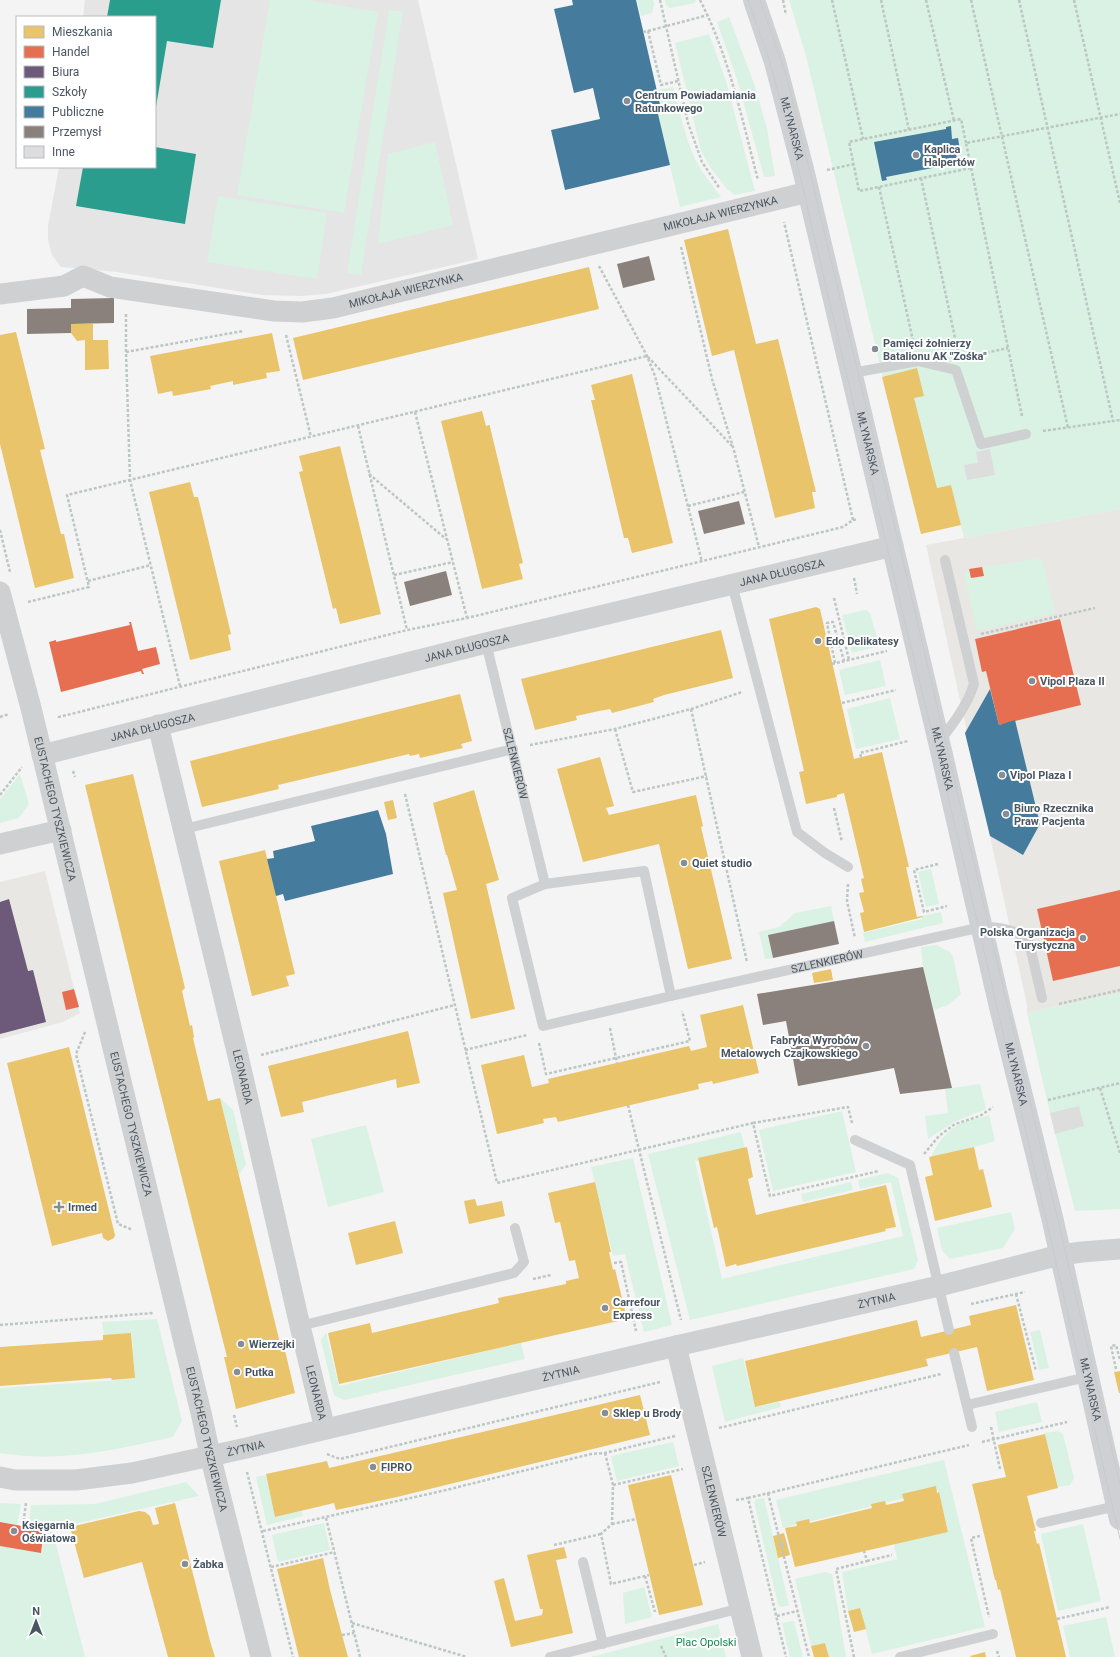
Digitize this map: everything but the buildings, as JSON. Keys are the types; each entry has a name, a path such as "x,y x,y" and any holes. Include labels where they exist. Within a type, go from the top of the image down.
{"street":[{"name":"MŁYNARSKA","path":"754,0 777,69 852,373 1060,1255 1118,1513"},
{"name":"MIKOŁAJA WIERZYNKA","path":"0,294 64,286 82,276 110,287 139,290 274,311 308,311 333,308 808,192"},
{"name":"JANA DŁUGOSZA","path":"33,759 68,748 486,643 893,546"},
{"name":"EUSTACHEGO TYSZKIEWICZA","path":"0,592 31,708 33,759 61,830 210,1455 261,1657"},
{"name":"LEONARDA","path":"158,725 184,828 300,1326 326,1429"},
{"path":"0,844 61,830"},
{"name":"ŻYTNIA","path":"0,1477 15,1480 76,1480 132,1472 326,1429 679,1337 939,1286 1060,1255 1120,1249"},
{"name":"SZLENKIERÓW","path":"679,1337 752,1657"}],"lane":[{"path":"852,373 918,361 956,370 981,444 1026,434"},
{"path":"939,742 958,718 974,684 945,560"},
{"path":"732,584 797,832 848,868"},
{"name":"SZLENKIERÓW","path":"486,643 545,884"},
{"path":"184,828 513,749"},
{"path":"540,1030 512,898 545,884 644,871 672,996"},
{"path":"982,927 1019,932 1025,936 1029,942 1042,998"},
{"name":"SZLENKIERÓW","path":"540,1030 672,996 982,927"},
{"path":"855,1140 910,1165 949,1330"},
{"path":"300,1326 514,1273 524,1262 515,1228"},
{"path":"954,1353 972,1427"},
{"path":"967,1405 1088,1377"},
{"path":"1041,1523 1118,1513"},
{"path":"583,1562 602,1644"},
{"path":"550,1657 741,1608"},
{"path":"900,1657 993,1634"}],"path":[{"path":"660,0 688,123 702,162 723,195"},
{"path":"700,0 708,15 731,77 761,193 767,192 773,212 782,214 853,520"},
{"path":"832,0 863,139"},
{"path":"881,0 909,130"},
{"path":"926,0 954,121"},
{"path":"971,0 1068,428"},
{"path":"1019,0 1113,421"},
{"path":"1074,0 1120,202"},
{"path":"643,32 708,15"},
{"path":"648,31 661,85 678,81"},
{"path":"966,143 1120,114"},
{"path":"971,168 859,191 849,142 961,119 1026,434 1120,420"},
{"path":"824,171 854,164"},
{"path":"921,178 959,359"},
{"path":"879,187 918,361"},
{"path":"676,225 712,379 733,447 759,548"},
{"path":"589,246 647,356 655,376 702,562"},
{"path":"139,290 126,312 130,480 180,686"},
{"path":"126,352 246,331"},
{"path":"285,331 311,437"},
{"path":"966,357 1008,348"},
{"path":"647,356 733,447"},
{"path":"28,602 89,587 67,495 647,356"},
{"path":"415,412 467,618"},
{"path":"358,426 407,630"},
{"path":"369,473 447,540"},
{"path":"688,506 744,492"},
{"path":"75,777 59,717 407,630 467,618 759,548 843,527 858,518"},
{"path":"394,575 453,562"},
{"path":"88,581 151,565"},
{"path":"853,574 858,594"},
{"path":"834,598 849,660"},
{"path":"963,638 1095,608"},
{"path":"844,661 833,622 827,623 834,663 844,661 849,660 887,651"},
{"path":"842,703 896,690"},
{"path":"513,749 615,729 691,709 743,692"},
{"path":"691,709 751,978"},
{"path":"615,729 633,792 707,776"},
{"path":"860,757 860,753 908,742"},
{"path":"0,795 33,759"},
{"path":"400,776 498,1183 753,1123 848,1107 855,1140"},
{"path":"938,864 914,870 924,912 947,906"},
{"path":"1053,1005 1120,990"},
{"path":"239,1060 455,1005"},
{"path":"465,1050 540,1030 546,1074 690,1041 681,1007"},
{"path":"609,1024 617,1063"},
{"path":"1044,1101 1120,1083"},
{"path":"1100,1088 1120,1153"},
{"path":"628,1105 679,1337"},
{"path":"753,1123 770,1196 886,1170 902,1175 910,1165 919,1160 927,1148 939,1136 955,1124 980,1116 993,1107"},
{"path":"614,1263 621,1262 638,1337"},
{"path":"944,1306 962,1306 1025,1292"},
{"path":"1016,1294 1037,1373"},
{"path":"0,1325 155,1313"},
{"path":"1110,1370 1118,1368 1111,1346 1116,1345 1120,1360"},
{"path":"718,1428 958,1370"},
{"path":"323,1452 340,1459 662,1382"},
{"path":"985,1400 1000,1469"},
{"path":"716,1421 720,1435"},
{"path":"978,1443 1067,1422"},
{"path":"674,1428 678,1442"},
{"path":"263,1531 442,1491 591,1454 605,1453 676,1436"},
{"path":"734,1493 735,1500 748,1498 971,1445"},
{"path":"605,1453 613,1485 612,1524"},
{"path":"682,1462 686,1476"},
{"path":"613,1485 684,1468"},
{"path":"247,1470 293,1657"},
{"path":"768,1493 809,1657"},
{"path":"748,1498 786,1657"},
{"path":"24,1526 27,1499"},
{"path":"326,1517 360,1657"},
{"path":"554,1545 601,1534 612,1524 636,1519"},
{"path":"601,1534 611,1584 649,1575"},
{"path":"980,1536 972,1538 993,1634"},
{"path":"781,1545 787,1544"},
{"path":"864,1551 867,1561"},
{"path":"271,1568 335,1552"},
{"path":"694,1565 706,1562 704,1555"},
{"path":"854,1657 836,1569 892,1555"},
{"path":"1057,1619 1110,1607"},
{"path":"777,1616 797,1611"},
{"path":"352,1623 467,1657"},
{"path":"342,1635 354,1632"}],"shaded area":[{"path":"85,0 418,0 478,259 326,294 301,296 262,295 117,272 61,267 52,255 48,240 48,226 59,168 156,168 156,16 83,16"},
{"path":"1120,509 1120,993 1027,1013 1027,1005 926,545"},
{"path":"45,871 80,1013 63,1022 0,1039 0,882"}],"green space":[{"path":"270,0 307,0 378,12 344,213 237,195"},
{"path":"637,0 653,0 654,5 652,13 641,16"},
{"path":"665,0 696,0 695,3 670,8 666,5"},
{"path":"789,0 1120,0 1120,509 964,538 951,485 911,494 806,56"},
{"path":"389,10 403,12 361,275 347,273"},
{"path":"729,17 755,86 767,129 775,176 764,177 737,79 717,22"},
{"path":"709,34 726,81 755,191 735,195 727,189 710,167 701,151 675,43"},
{"path":"673,87 692,152 696,161 721,197 680,207 658,115 664,114 658,90"},
{"path":"435,142 453,225 378,244 388,154"},
{"path":"218,196 327,213 317,279 207,262"},
{"path":"1042,558 1055,613 977,631 964,576 969,569 971,578 984,576 982,567"},
{"path":"866,610 870,613 879,644 876,647 852,653 842,615"},
{"path":"880,660 886,686 845,695 839,670"},
{"path":"890,698 900,739 856,749 847,709"},
{"path":"20,774 29,804 19,818 0,823 0,799"},
{"path":"931,869 939,904 926,907 918,872"},
{"path":"831,906 834,921 768,935 773,958 765,959 759,932 779,927 795,913"},
{"path":"941,912 943,923 865,942 863,933 922,919 922,916"},
{"path":"936,945 950,952 953,957 961,994 948,1005 934,1010 923,967 921,947"},
{"path":"1120,993 1120,1209 1075,1211 1050,1113 1027,1013"},
{"path":"980,1084 986,1109 954,1122 928,1139 925,1116 948,1113 945,1089"},
{"path":"220,1098 233,1110 246,1164 239,1175"},
{"path":"842,1111 856,1172 773,1191 759,1130"},
{"path":"989,1115 995,1141 931,1157 937,1145 954,1127 967,1121"},
{"path":"366,1125 384,1192 328,1207 311,1139"},
{"path":"741,1132 745,1149 695,1161 722,1279 903,1236 891,1182 860,1189 858,1180 888,1173 898,1178 918,1260 914,1269 690,1320 648,1154"},
{"path":"633,1158 672,1325 644,1332 625,1254 613,1256 591,1167"},
{"path":"851,1182 853,1190 803,1202 801,1194"},
{"path":"1011,1212 1015,1229 1003,1248 950,1259 942,1250 937,1228"},
{"path":"157,1319 182,1421 173,1437 87,1454 66,1456 23,1456 0,1453 0,1388 134,1379 132,1333 104,1335 102,1322"},
{"path":"1040,1330 1049,1368 1039,1370 1030,1332"},
{"path":"326,1333 339,1386 521,1343 525,1359 344,1400 334,1395 321,1340"},
{"path":"743,1358 755,1407 780,1402 781,1407 725,1422 712,1366"},
{"path":"1037,1402 1042,1422 999,1432 995,1412"},
{"path":"1058,1431 1063,1434 1074,1478 1070,1485 1058,1487 1045,1433"},
{"path":"673,1442 679,1466 617,1481 611,1456"},
{"path":"944,1460 985,1627 872,1654 860,1608 848,1611 842,1572 897,1559 894,1544 948,1531 938,1490 783,1528 776,1500"},
{"path":"266,1475 276,1517 301,1511 303,1516 267,1525 256,1477"},
{"path":"186,1482 199,1496 52,1529 85,1657 0,1657 0,1545 42,1552 46,1530 29,1526 31,1505 95,1504"},
{"path":"764,1498 789,1605 781,1607 778,1605 754,1502 756,1499"},
{"path":"0,1503 21,1504 17,1525 0,1522"},
{"path":"324,1523 330,1550 278,1562 272,1535"},
{"path":"1083,1524 1101,1601 1058,1611 1041,1534"},
{"path":"825,1572 832,1574 846,1657 829,1657 825,1643 811,1646 795,1579"},
{"path":"644,1587 652,1617 625,1624 623,1593"},
{"path":"1106,1617 1115,1657 1070,1657 1063,1626"},
{"path":"794,1621 803,1657 790,1657 782,1623"},
{"name":"Plac Opolski","path":"718,1624 726,1657 591,1657"}],"tram line":[{"path":"748,0 769,59 797,163 900,602 956,830 1120,1539"},
{"path":"760,0 787,78 807,160 891,510 1120,1484"}],"place":[{"name":"Centrum Powiadamiania Ratunkowego","path":"627,101"},
{"name":"Kaplica Halpertów","path":"916,155"},
{"name":"Pamięci żołnierzy Batalionu AK \"Zośka\"","path":"875,349"},
{"name":"Edo Delikatesy","path":"818,641"},
{"name":"Vipol Plaza II","path":"1032,681"},
{"name":"Vipol Plaza I","path":"1002,775"},
{"name":"Biuro Rzecznika Praw Pacjenta","path":"1006,814"},
{"name":"Quiet studio","path":"684,863"},
{"name":"Polska Organizacja Turystyczna","path":"1083,938"},
{"name":"Fabryka Wyrobów Metalowych Czajkowskiego","path":"866,1046"},
{"name":"Irmed","path":"59,1207"},
{"name":"Carrefour Express","path":"605,1308"},
{"name":"Wierzejki","path":"241,1344"},
{"name":"Putka","path":"237,1372"},
{"name":"Sklep u Brody","path":"605,1413"},
{"name":"FIPRO","path":"373,1467"},
{"name":"Księgarnia Oświatowa","path":"14,1531"},
{"name":"Żabka","path":"185,1564"}]}
